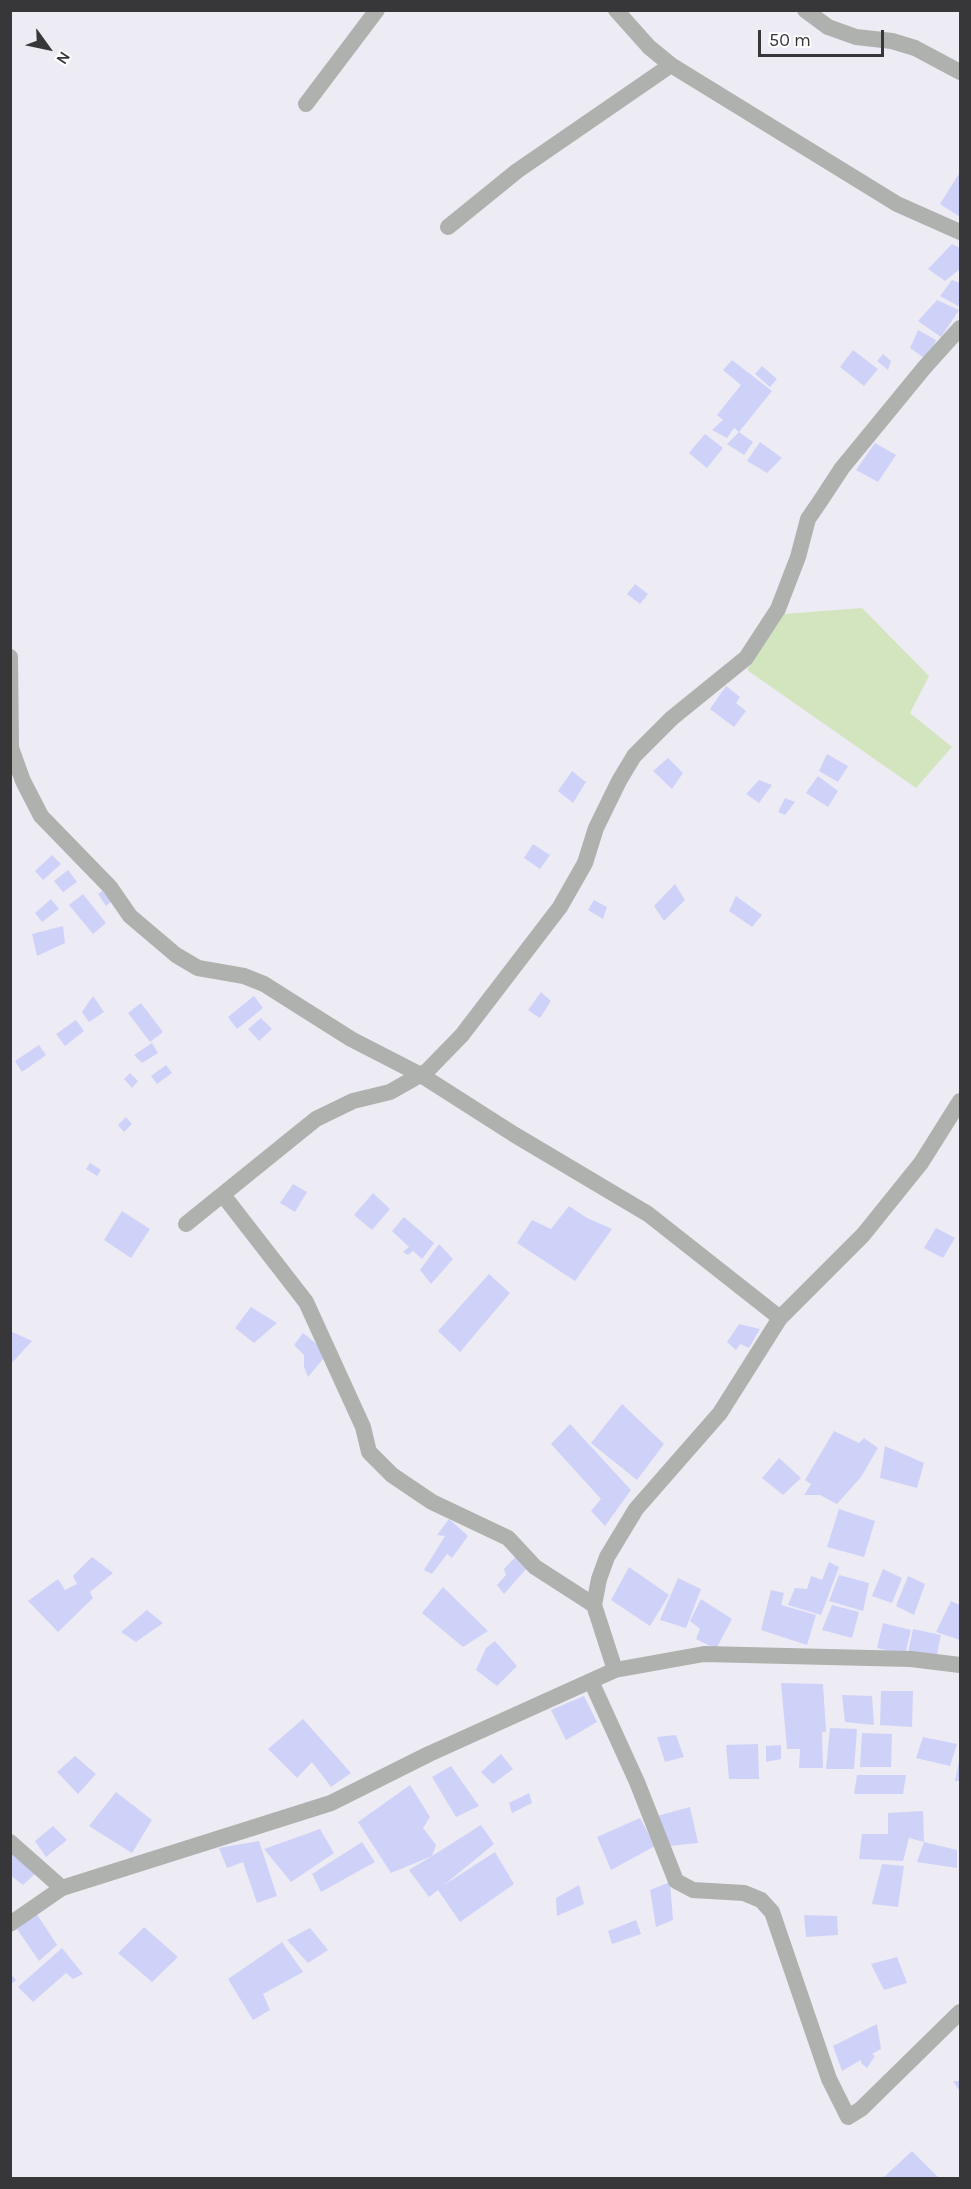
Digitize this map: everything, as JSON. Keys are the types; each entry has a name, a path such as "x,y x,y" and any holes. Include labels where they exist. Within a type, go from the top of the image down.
{"street":[{"path":"306,104 377,10"},
{"path":"616,10 649,47 671,65 897,204 960,232"},
{"path":"805,10 828,27 847,34 915,48 960,72"},
{"path":"448,227 517,171 671,65"},
{"path":"186,1224 316,1119 353,1101 390,1092 421,1075 462,1035 560,907 585,863 596,828 634,756 672,718 746,658 778,609 798,557 808,519 814,509 842,468 960,328"},
{"path":"10,657 11,748 23,781 40,816 110,887 130,916 176,955 198,968 244,976 264,984 351,1039 421,1075 515,1135 648,1214 780,1318"},
{"path":"615,1670 594,1605 599,1579 607,1557 636,1509 720,1413 780,1318 863,1235 921,1163 960,1101"},
{"path":"223,1195 306,1302 363,1427 369,1452 392,1475 432,1502 508,1538 535,1567 594,1605"},
{"path":"10,1924 62,1888 136,1862 331,1803 429,1754 615,1670 704,1654 911,1659 960,1665"},
{"path":"591,1681 642,1793 676,1881 693,1890 744,1893 761,1900 772,1912 829,2079 848,2117 861,2109 960,2012"},
{"path":"10,1842 62,1888"}],"green space":[{"path":"862,608 929,676 910,713 952,747 916,788 747,670 784,614"}],"building":[{"path":"960,172 960,217 940,204"},
{"path":"952,244 960,248 960,269 945,281 928,269"},
{"path":"952,280 960,283 960,307 940,296"},
{"path":"937,300 959,310 941,337 918,321"},
{"path":"918,330 936,340 927,360 910,348"},
{"path":"853,350 878,369 864,386 840,367"},
{"path":"883,354 891,361 888,370 877,361"},
{"path":"732,360 772,391 739,432 734,428 727,438 712,430 723,420 717,415 741,385 723,370"},
{"path":"762,366 777,379 770,387 755,374"},
{"path":"739,432 753,442 744,455 727,444"},
{"path":"705,434 723,448 707,468 689,453"},
{"path":"760,442 782,458 767,473 747,461"},
{"path":"875,443 896,455 878,482 856,470"},
{"path":"635,584 648,594 640,604 627,594"},
{"path":"726,686 740,697 736,703 746,711 734,727 710,709"},
{"path":"827,754 848,766 838,782 819,771"},
{"path":"668,758 683,773 672,789 653,771"},
{"path":"572,771 586,782 573,803 558,791"},
{"path":"818,776 838,791 828,807 806,793"},
{"path":"759,780 772,785 759,803 746,794"},
{"path":"785,798 795,802 785,815 778,812"},
{"path":"533,844 550,855 540,869 524,858"},
{"path":"52,855 61,864 43,880 35,871"},
{"path":"68,870 77,882 63,892 54,881"},
{"path":"675,884 685,900 664,921 654,906"},
{"path":"105,889 113,900 106,906 98,894"},
{"path":"83,894 106,923 93,934 69,905"},
{"path":"736,896 762,915 752,927 729,911"},
{"path":"51,899 59,909 42,922 35,913"},
{"path":"594,900 607,907 603,919 588,910"},
{"path":"63,926 65,943 37,956 32,934"},
{"path":"541,992 551,1001 540,1018 528,1010"},
{"path":"93,996 104,1012 89,1022 82,1012"},
{"path":"254,996 263,1008 237,1029 228,1017"},
{"path":"141,1003 163,1032 150,1042 128,1013"},
{"path":"261,1018 272,1029 259,1041 248,1029"},
{"path":"76,1020 84,1031 65,1046 56,1034"},
{"path":"152,1043 158,1053 142,1063 134,1055"},
{"path":"39,1045 46,1055 22,1072 15,1061"},
{"path":"166,1065 172,1073 157,1084 151,1076"},
{"path":"130,1073 138,1081 132,1088 124,1079"},
{"path":"126,1117 132,1124 124,1132 118,1125"},
{"path":"90,1163 101,1170 97,1176 86,1169"},
{"path":"293,1184 307,1192 295,1212 280,1203"},
{"path":"373,1193 390,1209 372,1230 354,1215"},
{"path":"569,1206 587,1218 612,1229 575,1281 517,1243 532,1220 551,1229"},
{"path":"122,1211 150,1229 131,1258 104,1240"},
{"path":"404,1217 434,1243 422,1259 413,1251 408,1255 403,1252 409,1247 392,1231"},
{"path":"936,1228 955,1238 943,1258 924,1248"},
{"path":"439,1244 453,1259 431,1284 420,1270"},
{"path":"489,1274 510,1293 460,1352 438,1331"},
{"path":"251,1307 277,1323 254,1343 235,1328"},
{"path":"739,1324 760,1329 749,1348 740,1344 736,1350 727,1342"},
{"path":"10,1331 32,1341 10,1365"},
{"path":"303,1333 328,1353 308,1377 304,1367 304,1355 294,1345"},
{"path":"622,1404 664,1444 637,1480 591,1443"},
{"path":"570,1424 631,1490 605,1526 591,1511 601,1499 551,1444"},
{"path":"834,1431 859,1443 864,1438 878,1448 861,1477 837,1504 820,1495 804,1495 811,1484 805,1480"},
{"path":"885,1446 924,1463 917,1488 880,1478"},
{"path":"779,1458 801,1478 783,1495 762,1478"},
{"path":"839,1509 875,1521 864,1557 827,1547"},
{"path":"449,1519 468,1536 452,1558 447,1554 432,1574 424,1570 445,1536 437,1535"},
{"path":"518,1554 527,1568 504,1594 497,1585 506,1575 504,1569"},
{"path":"92,1557 113,1573 90,1592 93,1598 58,1632 28,1601 58,1579 65,1590 77,1584 73,1576"},
{"path":"829,1562 839,1567 821,1615 788,1605 795,1588 807,1589 811,1576 822,1580"},
{"path":"629,1567 669,1595 650,1626 611,1600"},
{"path":"883,1569 902,1578 892,1603 872,1596"},
{"path":"839,1575 869,1583 863,1611 829,1601"},
{"path":"908,1576 925,1584 914,1615 896,1606"},
{"path":"678,1578 701,1589 686,1628 660,1620"},
{"path":"443,1587 488,1631 463,1647 422,1613"},
{"path":"771,1590 784,1593 781,1605 816,1615 807,1645 761,1630"},
{"path":"701,1599 732,1619 716,1649 696,1639 700,1629 690,1621"},
{"path":"951,1601 960,1605 960,1640 936,1632"},
{"path":"832,1605 859,1612 852,1638 822,1630"},
{"path":"147,1610 163,1623 136,1642 121,1632"},
{"path":"883,1623 911,1630 905,1654 877,1648"},
{"path":"913,1629 941,1635 936,1659 908,1653"},
{"path":"495,1641 517,1666 497,1686 476,1670 486,1648"},
{"path":"781,1683 823,1684 826,1732 822,1732 823,1768 799,1768 800,1749 787,1749"},
{"path":"881,1691 913,1691 912,1727 880,1725"},
{"path":"842,1695 872,1696 874,1725 845,1722"},
{"path":"584,1696 597,1722 566,1740 551,1710"},
{"path":"303,1719 351,1773 331,1787 312,1762 297,1778 268,1749"},
{"path":"830,1728 857,1729 854,1769 826,1769"},
{"path":"862,1733 892,1734 891,1767 860,1767"},
{"path":"676,1735 684,1757 665,1762 657,1737"},
{"path":"923,1737 957,1744 950,1766 916,1758"},
{"path":"758,1744 759,1779 729,1779 726,1745"},
{"path":"781,1745 781,1759 766,1762 766,1746"},
{"path":"501,1754 513,1769 493,1784 481,1772"},
{"path":"75,1756 96,1774 78,1794 57,1772"},
{"path":"959,1761 960,1781 955,1781"},
{"path":"451,1766 479,1806 456,1817 432,1777"},
{"path":"857,1775 906,1775 903,1794 854,1794"},
{"path":"410,1785 430,1817 423,1828 436,1845 432,1856 391,1873 358,1822"},
{"path":"116,1792 152,1820 132,1853 89,1826"},
{"path":"529,1793 532,1803 512,1813 509,1803"},
{"path":"690,1807 698,1843 670,1846 657,1816"},
{"path":"923,1811 924,1842 909,1838 903,1861 859,1859 862,1834 888,1834 888,1813"},
{"path":"640,1818 655,1846 611,1870 597,1837"},
{"path":"481,1825 494,1844 444,1885 495,1852 514,1884 460,1922 438,1890 429,1897 409,1870"},
{"path":"53,1826 67,1840 46,1857 35,1841"},
{"path":"320,1829 334,1853 291,1882 264,1849"},
{"path":"259,1841 277,1896 257,1903 243,1862 227,1868 219,1848"},
{"path":"362,1842 375,1862 321,1892 312,1874"},
{"path":"924,1842 957,1850 957,1868 917,1862"},
{"path":"10,1849 36,1873 23,1885 10,1875"},
{"path":"882,1864 904,1866 898,1907 872,1904"},
{"path":"670,1882 673,1920 656,1927 650,1890"},
{"path":"579,1885 584,1904 557,1916 556,1898"},
{"path":"36,1913 57,1945 39,1961 17,1929"},
{"path":"804,1915 837,1916 838,1935 806,1937"},
{"path":"636,1920 641,1934 612,1944 608,1931"},
{"path":"144,1927 178,1957 152,1982 118,1953"},
{"path":"310,1928 328,1950 308,1963 287,1940"},
{"path":"282,1942 303,1972 263,1994 270,2010 253,2020 228,1979"},
{"path":"62,1948 83,1974 73,1979 66,1973 33,2002 18,1987"},
{"path":"897,1957 907,1983 884,1990 871,1964"},
{"path":"10,1973 16,1980 10,1985"},
{"path":"877,2024 881,2049 872,2054 875,2056 867,2068 861,2060 842,2071 833,2046"},
{"path":"953,2081 960,2081 960,2092"},
{"path":"912,2151 939,2178 883,2178"}]}
